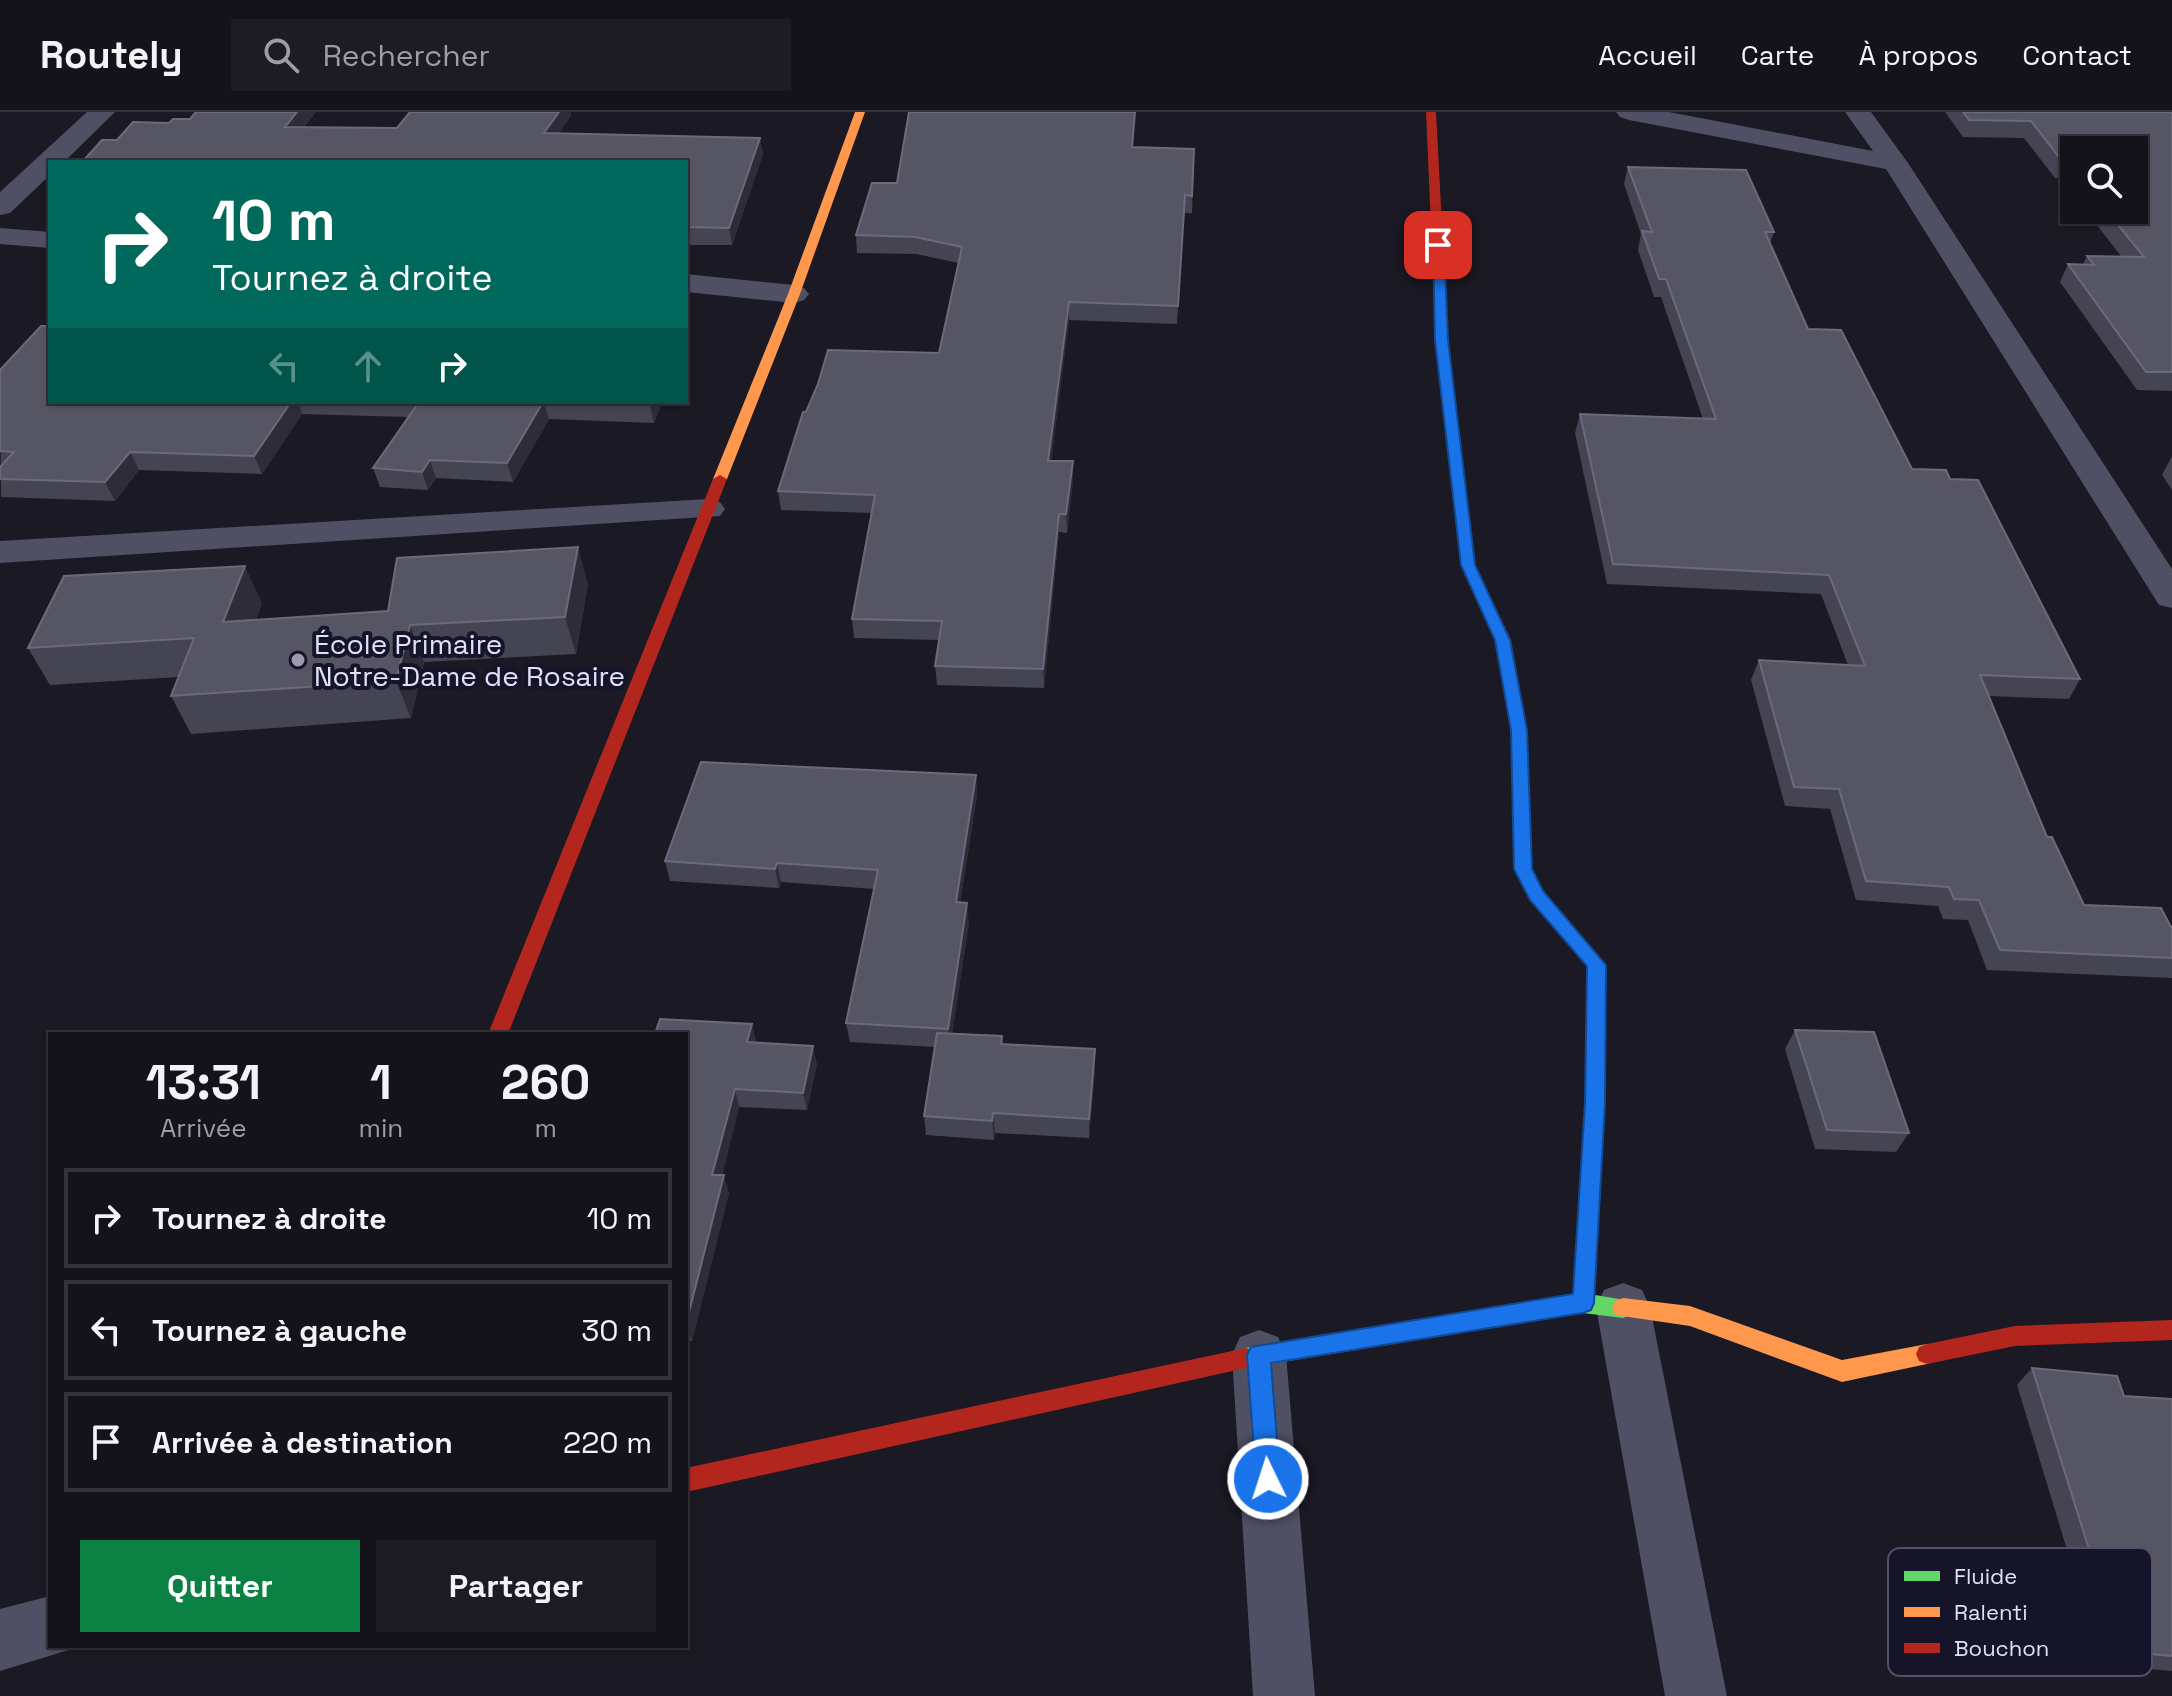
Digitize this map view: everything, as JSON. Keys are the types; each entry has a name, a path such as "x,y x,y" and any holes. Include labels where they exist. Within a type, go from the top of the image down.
{"street":[{"path":"50,160 102,112"},
{"path":"499,1032 794,294 860,112"},
{"path":"1431,112 1442,340 1468,565 1503,640 1519,730 1523,869 1536,895 1597,965 1595,1103 1603,1305 1696,1696"},
{"path":"1629,112 1895,163"},
{"path":"1858,112 1895,163 2172,597"},
{"path":"0,207 48,162"},
{"path":"0,236 48,240"},
{"path":"688,283 794,294"},
{"path":"0,552 708,509"},
{"path":"688,1480 1259,1355 1603,1305 1690,1316 1842,1371 2015,1336 2172,1330"},
{"path":"1259,1355 1284,1696"},
{"path":"0,1640 48,1628"}],"building":[{"path":"196,112 297,112 285,127 397,128 410,112 559,112 544,133 760,138 729,228 688,227 688,160 84,160 102,140 117,140 133,122 169,123 173,119 190,119"},
{"path":"909,112 1135,112 1132,147 1194,149 1192,196 1185,195 1178,306 1069,302 1048,461 1073,461 1066,514 1059,514 1043,669 935,666 942,621 852,619 875,495 778,491 803,412 806,412 818,384 828,350 939,353 962,247 915,237 856,235 872,183 897,183"},
{"path":"1963,112 2172,112 2172,372 2146,372 2068,264 2094,265 2087,256 2144,257 2117,224 2148,224 2148,136 2060,136 2060,158 2031,121 1969,120"},
{"path":"1628,167 1746,170 1774,232 1765,232 1808,329 1841,330 1912,469 1946,470 1950,479 1978,480 2080,679 1980,675 2047,837 2052,837 2084,905 2161,908 2172,929 2172,958 2000,950 1979,900 1954,899 1949,887 1866,881 1839,789 1794,787 1759,660 1865,666 1829,575 1613,564 1580,414 1716,419 1666,279 1659,279 1642,231 1652,232"},
{"path":"41,326 48,326 48,404 290,404 254,456 130,452 105,482 0,479 0,467 14,452 0,451 0,370"},
{"path":"418,404 542,404 507,463 430,460 422,472 373,468"},
{"path":"578,547 565,617 410,625 396,681 171,696 194,638 28,648 64,576 245,566 223,622 388,611 397,558"},
{"path":"701,762 976,775 956,902 967,903 948,1029 846,1023 878,870 777,863 775,869 665,861"},
{"path":"660,1019 752,1024 747,1042 813,1046 803,1093 735,1089 712,1175 724,1175 688,1316 688,1032 656,1032"},
{"path":"1795,1030 1874,1032 1909,1133 1827,1130"},
{"path":"937,1033 1002,1036 1001,1044 1095,1049 1089,1119 993,1113 992,1121 924,1116"},
{"path":"2032,1368 2117,1376 2124,1396 2172,1399 2172,1656 2152,1654 2152,1548 2089,1548"}],"traffic: fast":[{"path":"1515,710 1519,730 1523,869 1536,895 1597,965 1596,1023"},
{"path":"1246,1358 1583,1303 1623,1308"}],"traffic: slow":[{"path":"720,479 794,294 860,112"},
{"path":"1623,1308 1690,1316 1842,1371 1927,1354"}],"traffic: jam":[{"path":"1431,112 1442,340 1468,565 1503,640 1515,710"},
{"path":"499,1032 720,479"},
{"path":"1583,1303 1595,1103 1596,1023"},
{"path":"1927,1354 2015,1336 2172,1330"},
{"path":"688,1480 1246,1358"}],"place":[{"name":"École Primaire Notre-Dame de Rosaire","path":"298,660"}],"route":[{"path":"1268,1479 1259,1355 1583,1303 1595,1103 1597,965 1536,895 1523,869 1519,730 1503,640 1468,565 1442,340 1438,245"}]}
